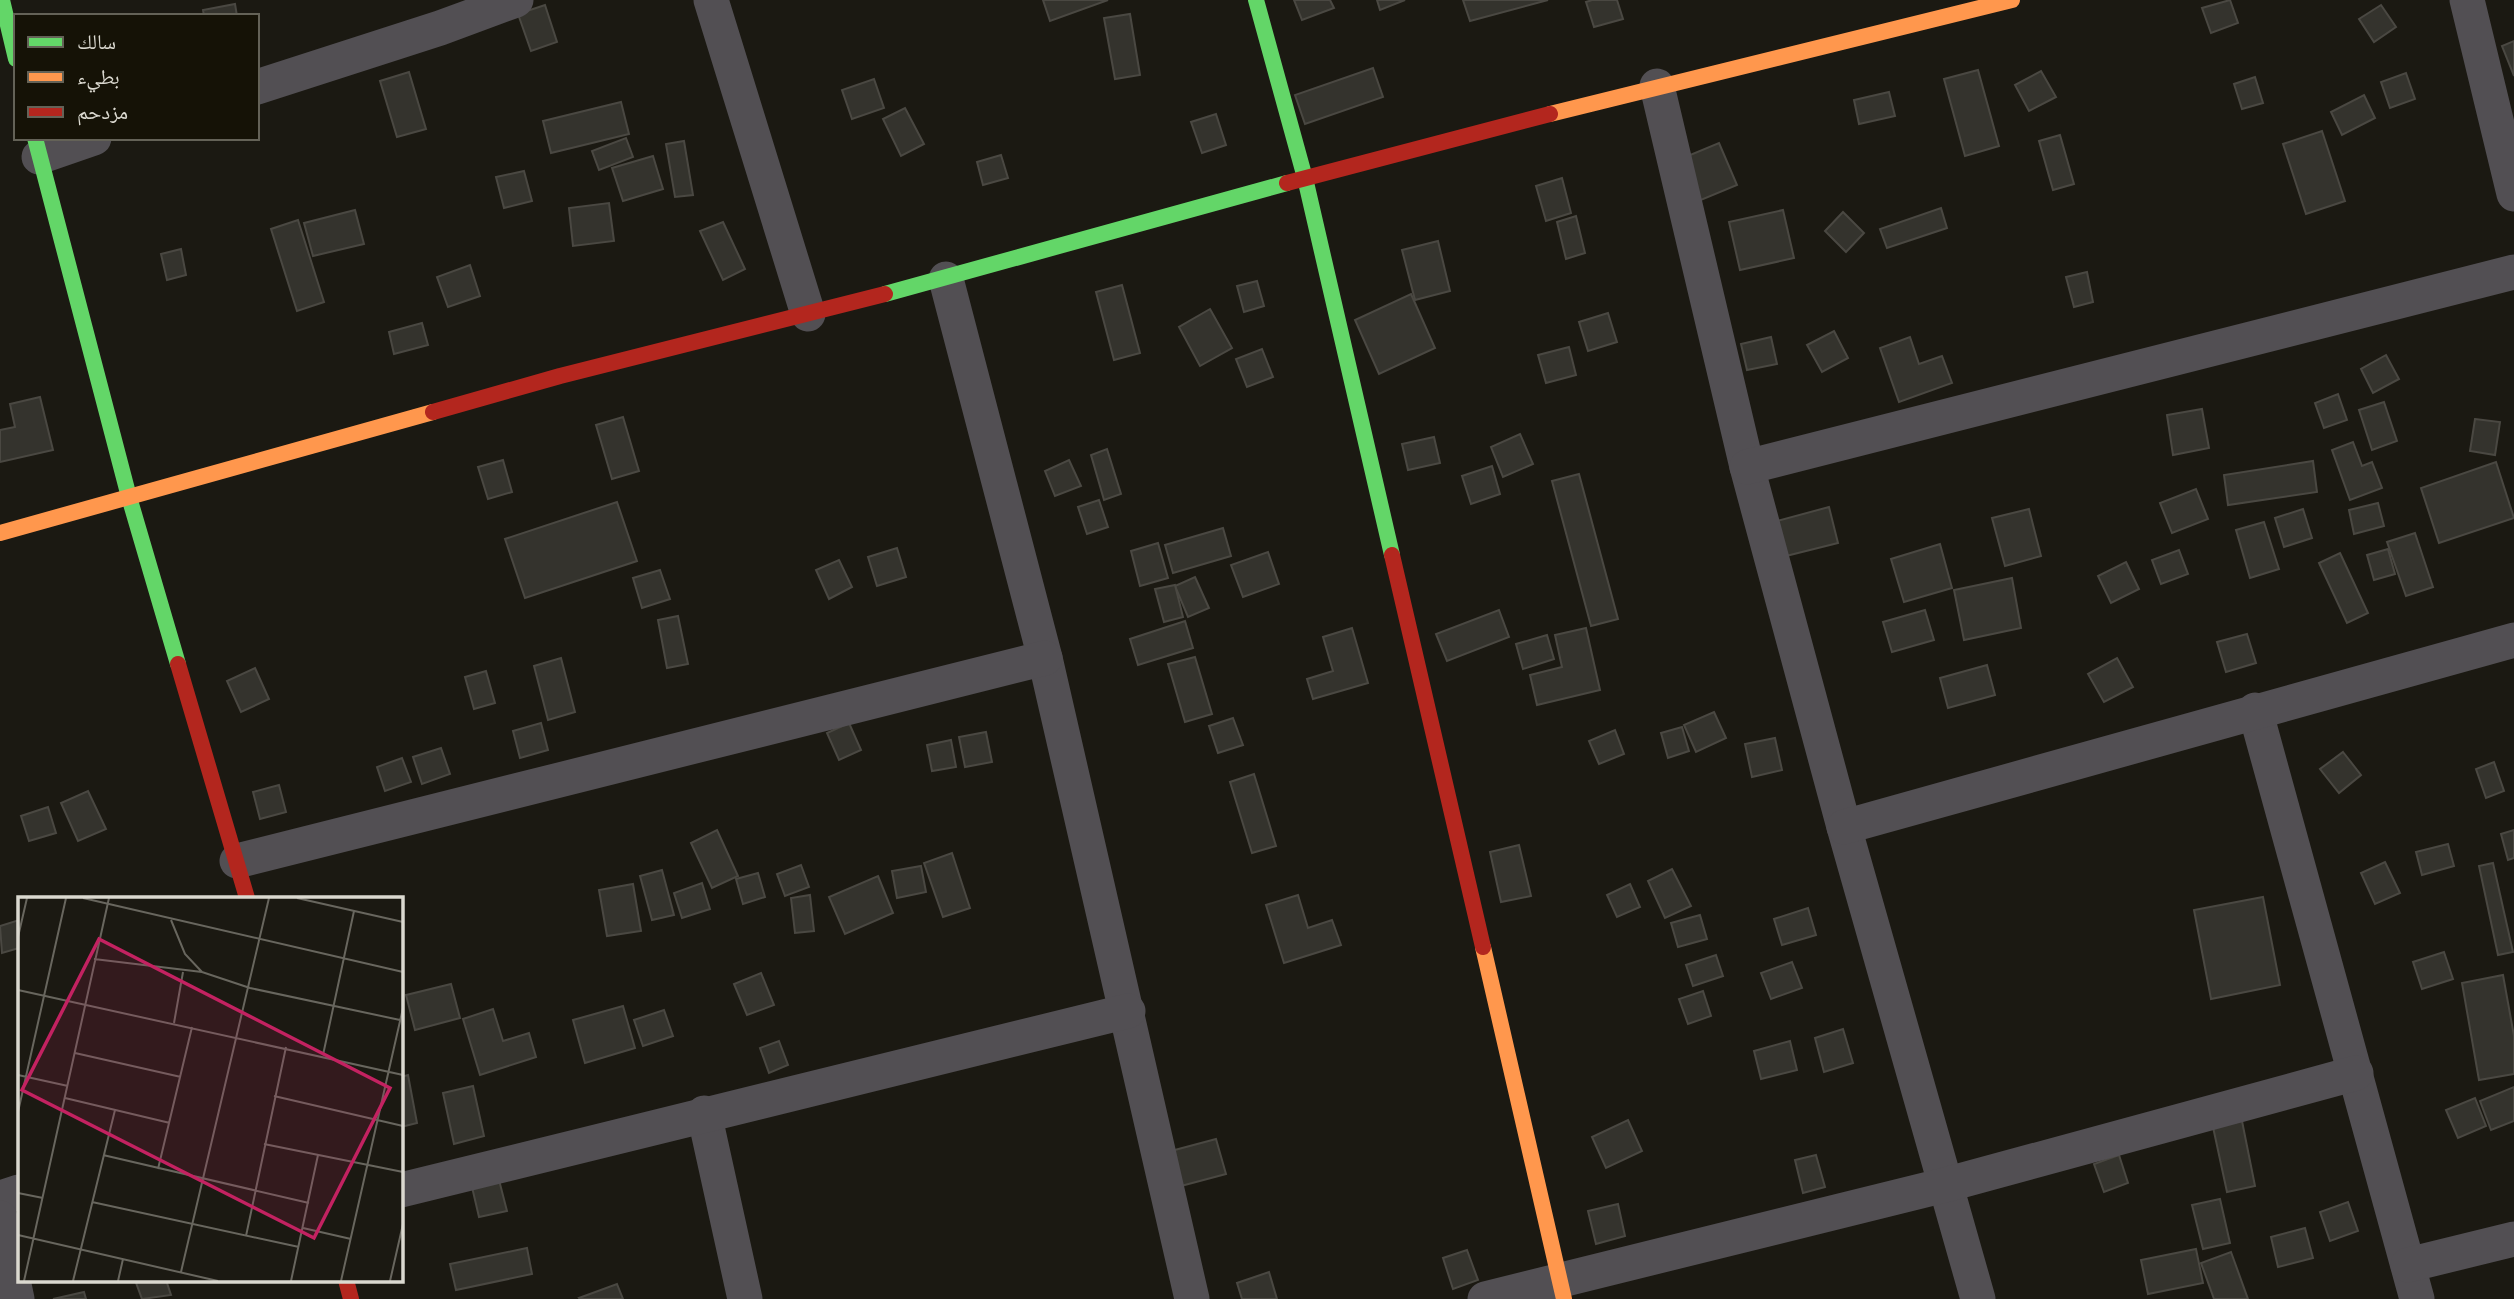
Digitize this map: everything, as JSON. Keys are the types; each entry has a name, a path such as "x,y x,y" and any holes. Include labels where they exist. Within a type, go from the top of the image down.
{"street":[{"path":"2,0 14,51"},
{"path":"259,86 440,28 516,0"},
{"path":"711,0 808,314"},
{"path":"1256,0 1305,178 1561,1290"},
{"path":"0,533 559,376 946,279 1305,178 1657,86 1938,8 2012,0"},
{"path":"2467,0 2514,194"},
{"path":"1657,86 1747,467 1844,827 1978,1299"},
{"path":"83,140 37,148 129,497 247,897"},
{"path":"1747,467 2514,272"},
{"path":"946,279 1045,658 1192,1299"},
{"path":"1844,827 2255,710 2514,640"},
{"path":"237,861 1045,658"},
{"path":"2255,710 2417,1299"},
{"path":"402,1190 704,1113 1128,1011"},
{"path":"1485,1299 1561,1290 2356,1073"},
{"path":"704,1113 745,1299"},
{"path":"0,1198 18,1192"},
{"path":"0,1218 17,1299"},
{"path":"2408,1265 2514,1240"},
{"path":"347,1282 351,1299"}],"building":[{"path":"1043,0 1108,0 1050,21"},
{"path":"1294,0 1330,0 1334,8 1302,20"},
{"path":"1377,0 1405,0 1380,10"},
{"path":"1463,0 1548,0 1470,21"},
{"path":"1617,0 1623,19 1594,27 1586,2"},
{"path":"2230,0 2238,23 2211,33 2202,8"},
{"path":"235,4 237,14 204,14 203,10"},
{"path":"545,5 557,42 531,51 518,14"},
{"path":"2381,5 2396,27 2374,42 2359,19"},
{"path":"1130,14 1140,75 1115,79 1104,18"},
{"path":"2514,41 2514,76 2502,46"},
{"path":"1373,68 1383,97 1305,124 1295,95"},
{"path":"1978,70 1999,146 1965,156 1944,79"},
{"path":"2041,71 2056,97 2029,111 2015,85"},
{"path":"409,72 426,129 397,137 380,81"},
{"path":"2406,73 2415,99 2390,108 2381,82"},
{"path":"2255,77 2263,103 2242,109 2234,84"},
{"path":"874,79 884,108 852,119 842,90"},
{"path":"1889,92 1895,116 1859,124 1854,100"},
{"path":"2364,95 2375,118 2342,135 2331,112"},
{"path":"621,102 629,134 551,153 543,121"},
{"path":"905,108 924,144 901,156 883,119"},
{"path":"1216,114 1226,145 1202,153 1191,122"},
{"path":"2322,131 2345,201 2306,214 2283,144"},
{"path":"2060,135 2074,184 2053,190 2039,141"},
{"path":"626,138 633,157 599,170 592,151"},
{"path":"684,141 693,195 675,197 666,144"},
{"path":"1719,143 1737,185 1696,202 1678,160"},
{"path":"1001,155 1008,178 983,185 977,162"},
{"path":"653,156 663,189 623,201 612,168"},
{"path":"524,171 532,201 504,208 496,177"},
{"path":"1562,178 1571,213 1546,221 1536,186"},
{"path":"609,203 614,241 573,246 569,208"},
{"path":"1941,208 1947,228 1887,248 1880,229"},
{"path":"355,210 364,244 313,256 304,223"},
{"path":"1783,210 1794,258 1740,270 1729,222"},
{"path":"1843,212 1864,233 1846,252 1825,231"},
{"path":"1576,216 1585,253 1566,259 1557,222"},
{"path":"298,220 324,302 297,311 271,229"},
{"path":"723,222 745,269 723,280 700,231"},
{"path":"1438,241 1450,291 1415,300 1402,250"},
{"path":"181,249 186,275 167,280 161,254"},
{"path":"470,265 480,296 448,307 437,277"},
{"path":"2087,272 2093,302 2074,307 2066,277"},
{"path":"1257,281 1264,306 1244,312 1237,286"},
{"path":"1122,285 1140,353 1114,360 1096,292"},
{"path":"1411,294 1435,348 1379,374 1355,320"},
{"path":"1210,309 1232,348 1200,366 1179,327"},
{"path":"1608,313 1617,342 1588,351 1579,322"},
{"path":"422,323 428,345 394,354 389,332"},
{"path":"1834,331 1848,358 1822,372 1807,345"},
{"path":"1771,337 1777,364 1747,370 1741,344"},
{"path":"1910,337 1919,364 1942,356 1952,383 1899,402 1880,348"},
{"path":"1569,347 1576,375 1546,383 1538,355"},
{"path":"1262,349 1273,377 1247,387 1236,359"},
{"path":"2386,355 2399,379 2373,393 2361,369"},
{"path":"2338,394 2347,420 2324,428 2315,403"},
{"path":"40,397 53,450 0,462 0,430 15,427 10,404"},
{"path":"2384,402 2397,441 2372,450 2359,410"},
{"path":"2202,409 2209,448 2173,455 2167,415"},
{"path":"623,417 639,471 612,479 596,425"},
{"path":"2475,419 2500,422 2495,455 2470,451"},
{"path":"1520,434 1533,464 1503,477 1491,447"},
{"path":"1434,437 1440,463 1408,470 1402,444"},
{"path":"2353,442 2362,466 2372,462 2382,488 2350,500 2332,450"},
{"path":"1107,449 1121,494 1104,500 1091,455"},
{"path":"503,460 512,492 488,499 478,467"},
{"path":"1069,460 1081,486 1055,496 1045,471"},
{"path":"2313,461 2317,492 2228,505 2224,475"},
{"path":"2496,462 2514,518 2439,543 2421,488"},
{"path":"1492,466 1500,494 1471,504 1462,476"},
{"path":"1579,474 1618,619 1591,626 1552,481"},
{"path":"2196,489 2208,519 2172,533 2160,503"},
{"path":"1099,500 1108,527 1087,534 1078,507"},
{"path":"617,502 637,561 525,598 505,539"},
{"path":"2378,503 2384,526 2354,534 2349,510"},
{"path":"1829,507 1838,543 1786,556 1777,521"},
{"path":"2029,509 2041,556 2005,566 1992,518"},
{"path":"2303,509 2312,538 2284,547 2275,518"},
{"path":"2264,522 2279,569 2250,578 2236,530"},
{"path":"1223,528 1231,556 1173,573 1165,545"},
{"path":"2415,533 2433,587 2406,596 2387,542"},
{"path":"1158,543 1168,578 1140,586 1131,551"},
{"path":"1940,544 1952,588 1904,602 1891,559"},
{"path":"897,548 906,577 877,586 868,557"},
{"path":"2388,549 2395,574 2374,580 2367,555"},
{"path":"2179,550 2188,574 2161,584 2152,560"},
{"path":"1268,552 1279,584 1243,597 1231,565"},
{"path":"2340,553 2368,613 2347,623 2319,563"},
{"path":"839,560 852,587 829,599 816,570"},
{"path":"2126,562 2139,589 2111,603 2098,576"},
{"path":"660,570 670,599 642,608 633,578"},
{"path":"1195,577 1209,608 1188,617 1175,586"},
{"path":"2012,578 2021,628 1964,640 1954,590"},
{"path":"1175,585 1183,617 1164,622 1155,589"},
{"path":"1499,610 1509,637 1447,661 1436,634"},
{"path":"1925,610 1934,640 1892,652 1883,622"},
{"path":"678,616 688,664 667,668 658,620"},
{"path":"1185,621 1193,648 1138,665 1130,639"},
{"path":"1352,628 1368,683 1313,699 1307,679 1333,671 1323,637"},
{"path":"1586,628 1600,690 1537,705 1530,675 1562,667 1555,635"},
{"path":"2247,634 2256,663 2226,672 2217,642"},
{"path":"1547,635 1554,659 1523,669 1516,644"},
{"path":"1195,657 1212,714 1185,722 1168,664"},
{"path":"561,658 575,712 548,720 534,666"},
{"path":"2117,658 2133,687 2104,702 2088,674"},
{"path":"1987,665 1995,695 1948,708 1940,678"},
{"path":"255,668 269,699 241,712 227,681"},
{"path":"486,671 495,703 474,709 465,677"},
{"path":"1714,712 1726,738 1696,752 1684,725"},
{"path":"1233,718 1243,745 1218,753 1209,726"},
{"path":"541,723 548,750 520,758 513,731"},
{"path":"849,723 861,750 839,760 827,733"},
{"path":"1682,727 1689,751 1668,758 1661,733"},
{"path":"1615,730 1624,754 1599,764 1589,741"},
{"path":"986,732 992,762 965,767 959,737"},
{"path":"1775,738 1782,770 1752,777 1745,744"},
{"path":"951,740 956,767 932,771 927,745"},
{"path":"441,748 450,774 422,784 413,757"},
{"path":"2343,752 2361,775 2339,793 2320,769"},
{"path":"402,758 411,782 385,791 377,767"},
{"path":"2494,762 2504,791 2486,798 2476,769"},
{"path":"1254,774 1276,846 1252,853 1230,782"},
{"path":"279,785 286,812 260,819 253,792"},
{"path":"88,791 106,829 78,841 61,803"},
{"path":"48,807 56,833 29,841 21,816"},
{"path":"717,830 738,876 712,888 691,843"},
{"path":"2514,830 2514,858 2508,860 2501,834"},
{"path":"2448,844 2454,866 2422,875 2416,852"},
{"path":"1519,845 1531,896 1501,902 1490,852"},
{"path":"952,853 970,908 943,917 924,863"},
{"path":"2385,862 2400,893 2375,904 2361,873"},
{"path":"2493,863 2513,952 2498,955 2479,866"},
{"path":"801,865 809,887 785,896 777,874"},
{"path":"921,866 926,892 897,898 892,871"},
{"path":"1672,869 1691,906 1665,918 1648,881"},
{"path":"662,870 674,915 652,920 640,876"},
{"path":"758,873 765,897 743,904 736,879"},
{"path":"878,876 893,913 845,934 829,897"},
{"path":"702,883 710,909 682,918 674,893"},
{"path":"633,884 641,931 607,936 599,890"},
{"path":"1630,884 1640,907 1617,917 1607,895"},
{"path":"810,895 814,931 795,933 791,898"},
{"path":"1298,895 1308,928 1332,920 1341,945 1284,963 1266,905"},
{"path":"2263,897 2280,985 2211,999 2194,910"},
{"path":"1808,908 1816,935 1782,945 1774,919"},
{"path":"1700,915 1707,939 1678,947 1671,923"},
{"path":"18,920 18,948 2,953 0,926"},
{"path":"2444,952 2453,979 2422,989 2413,962"},
{"path":"1716,955 1723,976 1693,986 1686,965"},
{"path":"1792,962 1802,988 1771,999 1761,973"},
{"path":"761,973 774,1005 747,1015 734,984"},
{"path":"2503,975 2514,1036 2514,1074 2479,1080 2462,983"},
{"path":"451,984 460,1018 415,1030 406,995"},
{"path":"1703,991 1711,1016 1688,1024 1679,999"},
{"path":"623,1006 635,1048 585,1063 573,1020"},
{"path":"493,1009 503,1041 529,1033 536,1057 480,1075 463,1019"},
{"path":"664,1010 673,1036 643,1046 634,1020"},
{"path":"1843,1029 1853,1063 1824,1072 1815,1038"},
{"path":"779,1041 788,1065 769,1073 760,1048"},
{"path":"1790,1041 1797,1070 1761,1079 1754,1051"},
{"path":"408,1075 417,1123 402,1127 402,1077"},
{"path":"473,1086 484,1136 454,1144 443,1093"},
{"path":"2514,1087 2514,1121 2491,1130 2480,1101"},
{"path":"2475,1098 2486,1126 2458,1138 2446,1110"},
{"path":"1628,1120 1642,1151 1606,1168 1592,1137"},
{"path":"2242,1121 2255,1186 2227,1192 2213,1127"},
{"path":"1216,1139 1226,1174 1181,1186 1171,1151"},
{"path":"1816,1155 1825,1187 1803,1193 1795,1160"},
{"path":"2119,1155 2128,1183 2104,1192 2094,1164"},
{"path":"499,1180 507,1211 479,1217 472,1187"},
{"path":"2220,1199 2230,1243 2203,1249 2192,1205"},
{"path":"2348,1202 2358,1231 2330,1241 2320,1212"},
{"path":"1618,1204 1625,1236 1596,1244 1588,1211"},
{"path":"2305,1228 2313,1258 2278,1267 2271,1237"},
{"path":"527,1248 532,1274 456,1290 450,1264"},
{"path":"2196,1249 2203,1283 2148,1294 2141,1260"},
{"path":"1467,1250 1478,1280 1453,1289 1443,1258"},
{"path":"2231,1252 2248,1299 2214,1299 2201,1263"},
{"path":"1269,1272 1277,1299 1242,1299 1237,1283"},
{"path":"136,1282 167,1282 171,1295 142,1299"},
{"path":"617,1284 623,1299 579,1298"},
{"path":"84,1292 86,1299 53,1299"}],"traffic: fast":[{"path":"2,0 14,51"},
{"path":"1256,0 1305,178 1392,555"},
{"path":"36,140 129,497 178,664"},
{"path":"885,294 1287,183"}],"traffic: slow":[{"path":"1550,114 2012,0"},
{"path":"0,533 433,412"},
{"path":"1483,947 1564,1299"}],"traffic: jam":[{"path":"1287,183 1550,114"},
{"path":"433,412 560,376 885,294"},
{"path":"1392,555 1483,947"},
{"path":"178,664 247,897"},
{"path":"347,1282 351,1299"}]}
